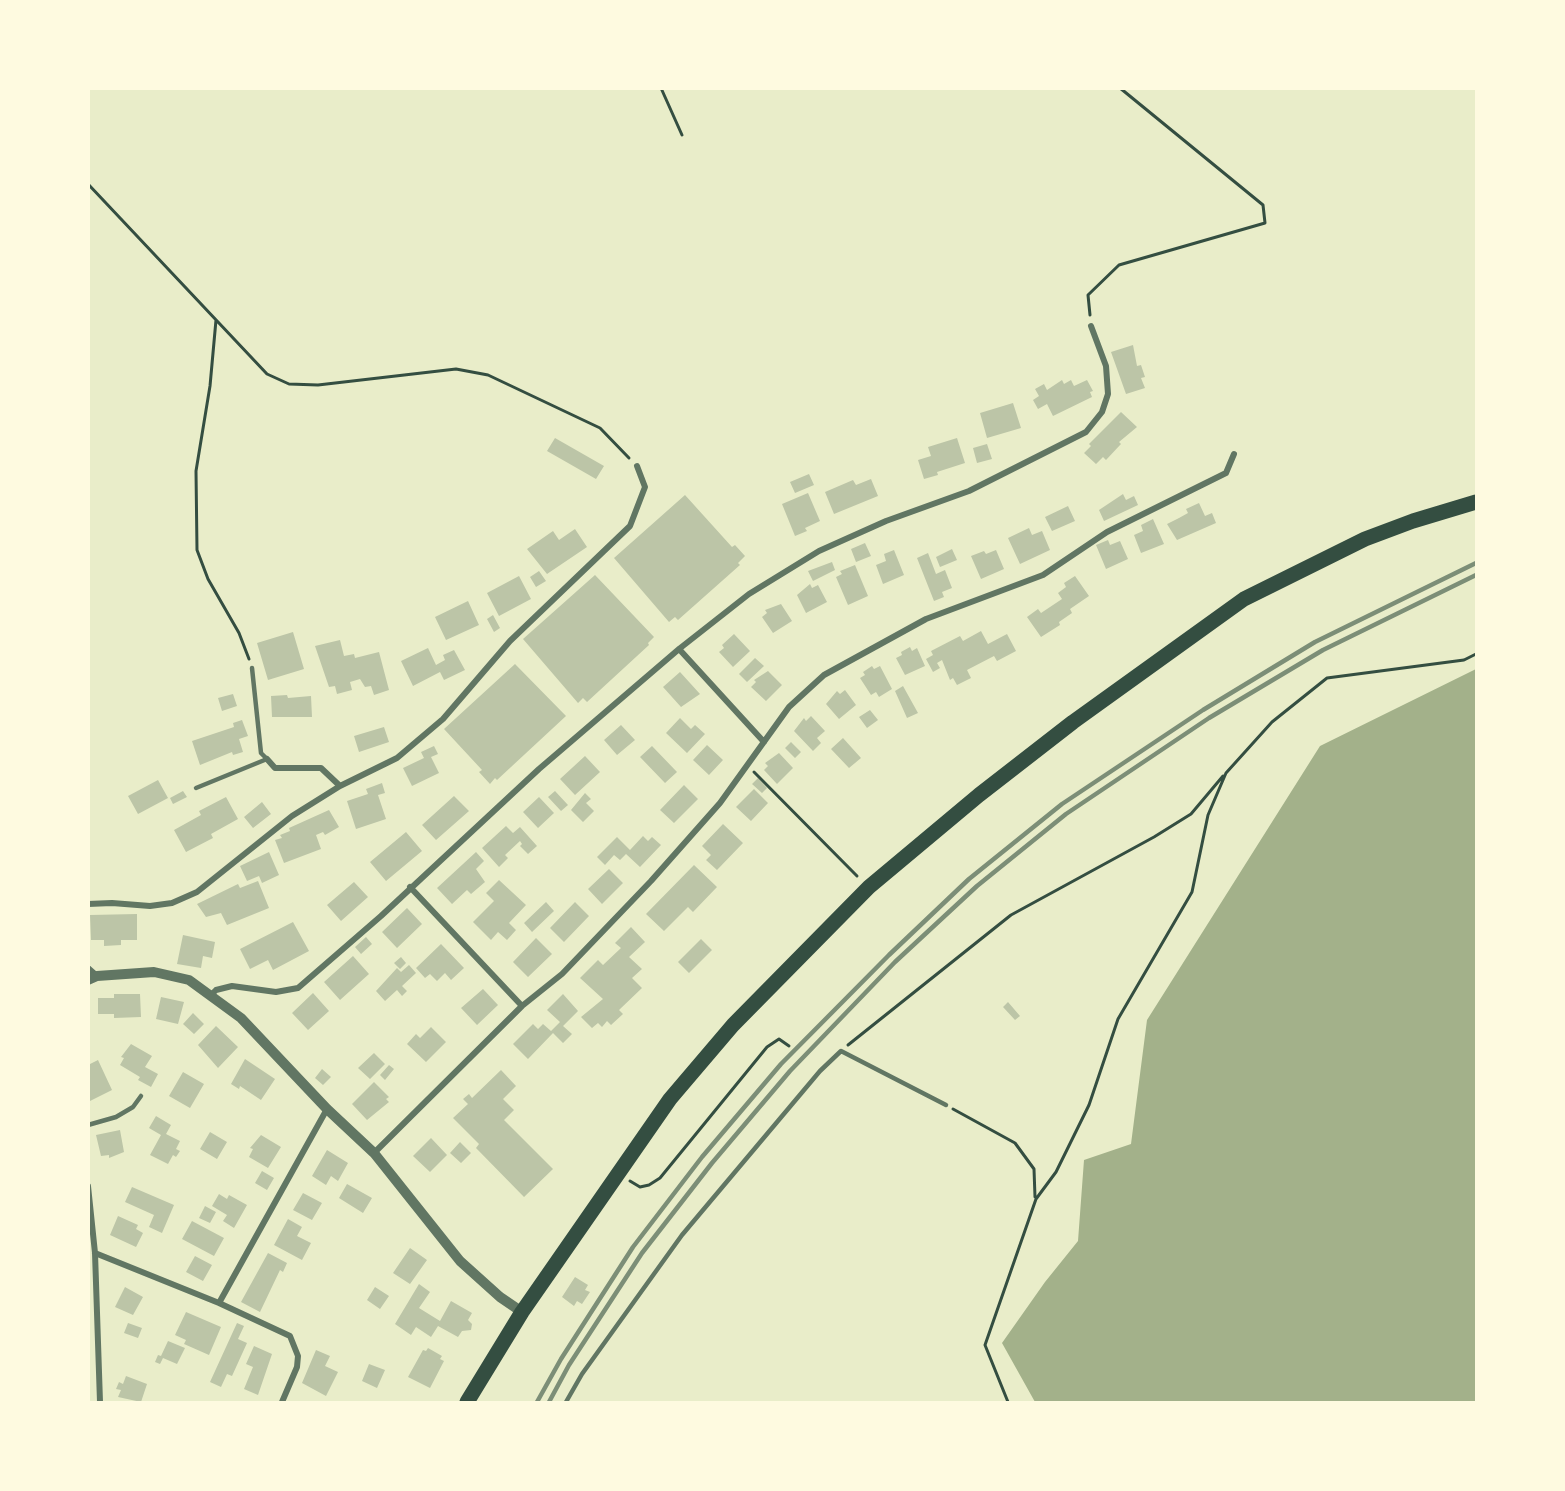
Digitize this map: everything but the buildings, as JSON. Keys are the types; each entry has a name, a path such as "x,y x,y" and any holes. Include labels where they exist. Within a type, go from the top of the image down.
{"main road":[{"path":"467,1402 522,1312 670,1099 733,1025 869,887 979,795 1073,722 1244,600 1365,539 1476,502"}],"street":[{"path":"210,996 216,990 232,986 276,992 298,988 539,769 679,649 749,594 819,551 886,520 969,491 1086,432 1102,412 1108,394 1106,366 1091,326"},
{"path":"374,1153 522,1006 562,974 651,881 720,803 789,707 824,675 926,619 1042,575 1107,532 1226,473 1234,454"},
{"path":"88,904 150,906 172,903 197,892 292,816 340,786 397,758 443,719 510,641 630,526 645,487 637,466"},
{"path":"679,649 764,742"},
{"path":"267,759 275,768 321,768 340,786"},
{"path":"410,887 522,1006"},
{"path":"91,974 154,972 189,980 241,1018 327,1109 374,1153 460,1262 500,1297 522,1312"},
{"path":"219,1303 327,1109"},
{"path":"88,1186 96,1253 100,1402"},
{"path":"96,1253 219,1303 290,1336 298,1356 297,1367 282,1402"}],"lane":[{"path":"196,788 267,759 261,753 252,668"},
{"path":"566,1402 582,1374 682,1235 820,1071 841,1051 946,1105"},
{"path":"88,1125 116,1117 133,1107 141,1096"}],"path":[{"path":"661,88 682,135"},
{"path":"1091,326 1088,295 1119,265 1265,223 1263,205 1120,88"},
{"path":"88,184 267,374 289,384 318,385 456,369 488,375 600,428 637,466"},
{"path":"216,320 210,386 196,471 197,550 208,579 239,633 252,668"},
{"path":"841,1051 1011,915 1154,837 1191,814 1272,722 1327,678 1464,660 1476,654"},
{"path":"747,764 797,818 869,887"},
{"path":"1008,1402 985,1345 1036,1199 1056,1172 1089,1105 1118,1019 1192,892 1208,815 1226,773"},
{"path":"618,1174 640,1187 649,1185 660,1178 766,1047 779,1039 789,1046"},
{"path":"946,1105 1015,1143 1034,1169 1036,1199"}],"shaded area":[{"path":"1476,669 1476,1402 1035,1402 1002,1343 1045,1282 1078,1241 1084,1160 1131,1144 1147,1020 1320,746"}],"railway":[{"path":"537,1402 561,1359 633,1247 702,1157 781,1064 889,955 969,879 1062,804 1203,710 1315,642 1476,563"},
{"path":"549,1402 569,1365 642,1253 712,1163 790,1071 895,962 977,886 1066,814 1209,718 1323,650 1476,575"}]}
